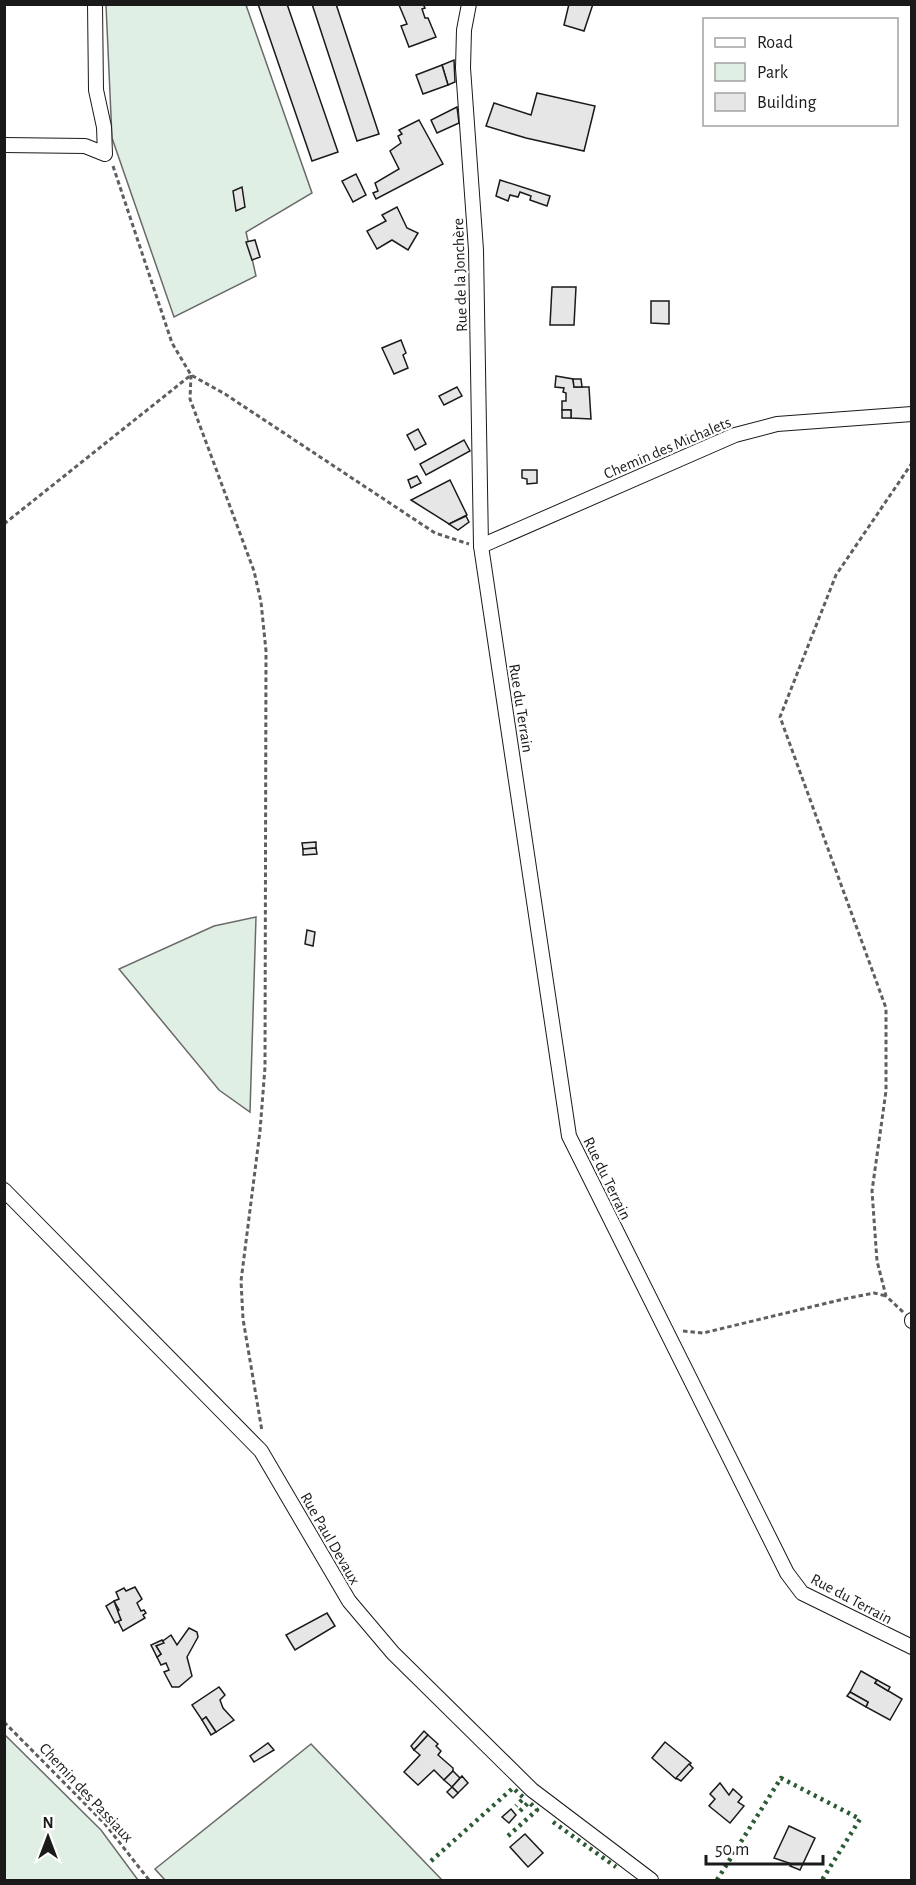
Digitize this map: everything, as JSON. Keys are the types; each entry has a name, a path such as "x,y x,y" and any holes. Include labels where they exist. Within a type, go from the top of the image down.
{"street":[{"path":"4,145 85,146 105,154 104,127 96,90 95,4"},
{"name":"Rue de la Jonchère","path":"469,4 464,30 463,68 476,250 481,546"},
{"name":"Chemin des Michalets","path":"481,546 735,435 777,424 912,414"},
{"name":"Rue du Terrain","path":"481,546 569,1136 664,1330 788,1573 802,1593 912,1647"},
{"name":"Rue Paul Devaux","path":"4,1190 261,1451 349,1601 393,1653 532,1790 651,1881"}],"path":[{"path":"105,154 116,170 172,343 191,375 225,394 435,533 459,543 481,546"},
{"path":"4,524 191,375"},
{"path":"191,375 190,399 254,571 261,602 266,651 265,1067 260,1131 241,1281 243,1318 262,1424 261,1451"},
{"path":"886,1296 877,1261 872,1191 886,1091 886,1008 780,717 836,574 912,463"},
{"path":"664,1330 703,1333 874,1293 886,1296 911,1320"},
{"name":"Chemin des Passiaux","path":"4,1722 105,1824 149,1881"}],"green space":[{"path":"106,5 246,5 312,193 246,232 256,276 174,317 112,138"},
{"path":"256,917 250,1112 219,1090 119,969 214,926"},
{"path":"4,1734 101,1830 138,1880 5,1880"},
{"path":"311,1744 442,1880 165,1880 155,1869"}],"building":[{"path":"258,4 287,4 338,152 312,161"},
{"path":"312,4 336,4 379,134 357,141"},
{"path":"423,4 425,18 428,18 436,37 409,47 401,26 407,24 399,5"},
{"path":"569,4 593,4 584,31 564,25"},
{"path":"454,60 455,82 448,85 442,65"},
{"path":"442,65 448,85 423,94 416,75"},
{"path":"537,93 595,106 584,151 486,126 494,103 531,115"},
{"path":"457,107 459,123 437,133 431,120"},
{"path":"419,120 443,164 376,199 373,193 378,191 375,183 399,169 390,151 401,143 398,136 402,134 399,130"},
{"path":"356,174 366,195 353,202 342,181"},
{"path":"500,180 550,196 547,206 530,200 531,196 520,192 518,197 510,195 508,201 496,196"},
{"path":"242,187 245,207 236,211 233,191"},
{"path":"397,207 407,228 418,233 408,250 392,240 377,249 367,231 386,221 382,215"},
{"path":"255,240 260,257 252,260 246,242"},
{"path":"552,287 576,287 574,325 550,325"},
{"path":"651,301 669,301 669,324 651,323"},
{"path":"401,340 408,368 394,374 382,348"},
{"path":"556,376 573,379 574,387 589,387 591,419 571,418 571,410 562,410 562,401 566,401 566,393 563,392 564,388 555,387"},
{"path":"573,379 581,379 582,387 574,387"},
{"path":"457,387 462,396 444,405 439,396"},
{"path":"562,410 571,410 571,418 562,418"},
{"path":"418,429 426,444 415,450 407,435"},
{"path":"464,440 470,451 426,475 420,464"},
{"path":"522,470 537,470 537,483 527,484 527,479 522,478"},
{"path":"417,476 421,483 411,488 408,480"},
{"path":"450,480 467,515 449,524 411,500"},
{"path":"466,516 469,522 458,530 449,524"},
{"path":"316,842 316,848 303,849 302,843"},
{"path":"316,848 317,854 303,855 303,849"},
{"path":"307,930 315,932 313,946 305,944"},
{"path":"135,1587 142,1599 137,1603 141,1611 144,1610 146,1613 143,1615 145,1618 123,1631 118,1621 121,1620 117,1611 119,1610 114,1601 119,1599 116,1592 124,1588 126,1591"},
{"path":"114,1601 121,1620 115,1623 106,1606"},
{"path":"327,1613 335,1626 295,1650 286,1635"},
{"path":"189,1628 197,1632 198,1637 187,1657 192,1676 179,1687 172,1687 164,1672 169,1670 166,1663 161,1665 157,1657 161,1654 156,1646 171,1635 177,1645"},
{"path":"162,1640 164,1643 156,1646 161,1654 157,1657 151,1645"},
{"path":"861,1671 877,1680 875,1683 902,1699 890,1720 866,1707 868,1702 850,1692"},
{"path":"877,1680 890,1687 888,1691 875,1683"},
{"path":"219,1687 225,1695 220,1700 223,1708 234,1720 216,1732 206,1717 202,1720 192,1705"},
{"path":"850,1692 868,1702 866,1707 847,1696"},
{"path":"206,1717 216,1732 211,1735 202,1720"},
{"path":"424,1731 428,1735 414,1750 411,1746"},
{"path":"428,1735 438,1744 436,1746 441,1751 438,1755 453,1768 453,1771 444,1780 434,1770 418,1785 404,1772 420,1755 414,1750"},
{"path":"665,1742 691,1763 676,1779 652,1758"},
{"path":"268,1743 274,1750 254,1762 250,1756"},
{"path":"689,1764 693,1768 681,1781 676,1778"},
{"path":"453,1771 460,1778 452,1787 444,1780"},
{"path":"462,1776 468,1783 458,1793 452,1787"},
{"path":"720,1783 729,1795 733,1789 742,1797 738,1802 744,1806 730,1823 709,1806 715,1799 710,1794"},
{"path":"452,1787 458,1793 453,1798 447,1792"},
{"path":"511,1809 516,1815 509,1823 502,1817"},
{"path":"789,1826 815,1838 800,1870 790,1866 792,1864 774,1858"},
{"path":"525,1834 543,1853 528,1867 510,1847"}],"hedge":[{"path":"717,1880 781,1778 860,1819 822,1880"},
{"path":"431,1861 513,1788 524,1798 516,1806"},
{"path":"508,1836 537,1810 529,1802 518,1813"},
{"path":"553,1822 616,1867"}]}
